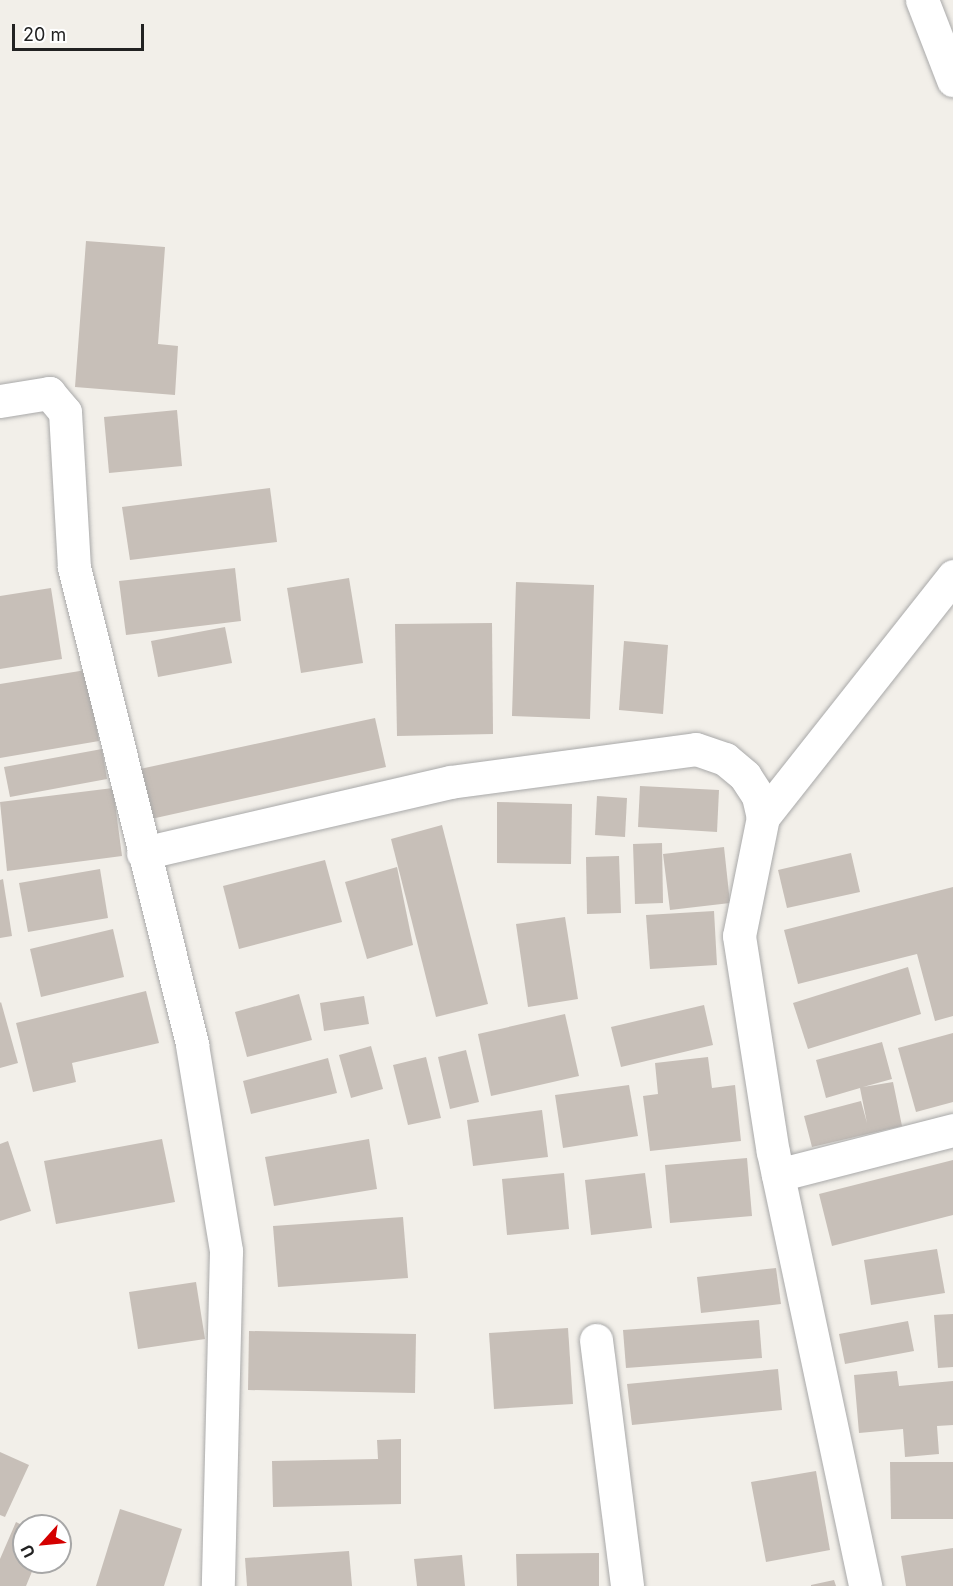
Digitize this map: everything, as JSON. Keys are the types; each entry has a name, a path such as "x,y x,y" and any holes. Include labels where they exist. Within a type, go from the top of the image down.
{"street":[{"path":"922,0 953,80"},
{"path":"0,401 49,393 65,412 74,567 192,1045 226,1251 218,1586"},
{"path":"763,817 953,576"},
{"path":"143,853 450,782 696,749 725,759 745,776 759,796 763,817 740,936 778,1175 865,1586"},
{"path":"778,1175 953,1130"},
{"path":"596,1340 627,1586"}],"building":[{"path":"86,241 165,247 158,344 178,346 175,395 75,387"},
{"path":"177,410 182,466 109,473 104,417"},
{"path":"270,488 277,542 130,560 122,507"},
{"path":"235,568 241,621 126,635 119,581"},
{"path":"349,578 363,663 301,673 287,588"},
{"path":"516,582 594,585 590,719 512,716"},
{"path":"51,588 62,659 0,669 0,596"},
{"path":"492,623 493,734 397,736 395,624"},
{"path":"225,627 232,663 158,677 151,641"},
{"path":"624,641 668,645 663,714 619,710"},
{"path":"86,670 99,741 0,758 0,684"},
{"path":"375,718 386,767 151,819 140,769"},
{"path":"102,749 107,779 10,797 4,767"},
{"path":"640,786 719,790 717,832 638,827"},
{"path":"113,788 122,856 7,871 0,802"},
{"path":"597,796 627,798 625,837 595,835"},
{"path":"497,802 572,804 571,864 497,863"},
{"path":"442,825 488,1004 436,1017 391,839"},
{"path":"662,843 663,903 635,904 633,844"},
{"path":"724,847 730,903 670,910 663,854"},
{"path":"851,853 860,892 787,908 778,870"},
{"path":"619,856 621,913 587,914 586,857"},
{"path":"325,860 342,922 239,949 223,886"},
{"path":"397,867 413,945 367,959 345,882"},
{"path":"100,869 108,918 28,932 19,883"},
{"path":"3,879 12,936 0,938 0,880"},
{"path":"953,887 953,1016 935,1021 917,954 798,984 784,930"},
{"path":"714,911 717,965 650,969 646,915"},
{"path":"565,917 578,999 528,1007 516,924"},
{"path":"113,929 124,977 41,997 30,949"},
{"path":"908,967 921,1014 808,1049 793,1003"},
{"path":"146,991 159,1043 72,1063 76,1082 33,1092 16,1023"},
{"path":"299,994 312,1040 247,1057 235,1012"},
{"path":"364,996 369,1024 324,1031 320,1003"},
{"path":"0,1003 18,1063 0,1068"},
{"path":"704,1005 713,1045 621,1067 611,1027"},
{"path":"565,1014 579,1076 491,1096 478,1034"},
{"path":"953,1033 953,1102 916,1112 898,1048"},
{"path":"882,1042 892,1079 863,1087 893,1082 902,1126 812,1147 804,1116 861,1101 867,1123 860,1088 826,1098 816,1060"},
{"path":"371,1046 383,1089 351,1098 339,1055"},
{"path":"466,1050 479,1102 450,1109 438,1057"},
{"path":"426,1057 441,1118 408,1125 393,1065"},
{"path":"708,1057 712,1088 735,1085 741,1141 650,1151 643,1096 658,1094 655,1063"},
{"path":"328,1058 337,1093 251,1114 243,1081"},
{"path":"629,1085 638,1136 563,1148 555,1095"},
{"path":"542,1110 548,1157 473,1166 467,1120"},
{"path":"162,1139 175,1202 56,1224 44,1161"},
{"path":"369,1139 377,1189 274,1206 265,1157"},
{"path":"8,1141 31,1211 0,1221 0,1144"},
{"path":"747,1158 752,1216 670,1223 665,1165"},
{"path":"953,1160 953,1215 832,1246 819,1194"},
{"path":"564,1173 569,1229 507,1235 502,1179"},
{"path":"645,1173 652,1228 591,1235 585,1180"},
{"path":"403,1217 408,1278 278,1287 273,1226"},
{"path":"937,1249 945,1293 871,1305 864,1260"},
{"path":"776,1268 781,1304 701,1313 697,1277"},
{"path":"196,1282 205,1339 138,1349 129,1292"},
{"path":"953,1314 953,1367 938,1368 934,1315"},
{"path":"759,1320 762,1358 626,1368 623,1330"},
{"path":"908,1321 914,1351 845,1364 839,1334"},
{"path":"568,1328 573,1404 494,1409 489,1333"},
{"path":"249,1331 416,1334 415,1393 248,1390"},
{"path":"778,1369 782,1410 632,1425 627,1384"},
{"path":"897,1371 899,1386 953,1381 953,1425 937,1426 939,1454 905,1457 903,1429 859,1433 854,1375"},
{"path":"401,1439 401,1504 273,1507 272,1461 378,1459 377,1440"},
{"path":"0,1452 29,1465 5,1517 0,1515"},
{"path":"890,1462 953,1462 953,1519 891,1519"},
{"path":"816,1471 830,1550 766,1562 751,1482"},
{"path":"120,1509 182,1529 164,1586 96,1586"},
{"path":"12,1531 12,1574 31,1574 26,1586 0,1586 0,1559"},
{"path":"953,1548 953,1586 906,1586 901,1556"},
{"path":"349,1551 352,1586 247,1586 245,1558"},
{"path":"599,1553 599,1586 517,1586 516,1554"},
{"path":"462,1555 465,1586 417,1586 414,1559"},
{"path":"834,1580 836,1586 811,1586 811,1585"}]}
